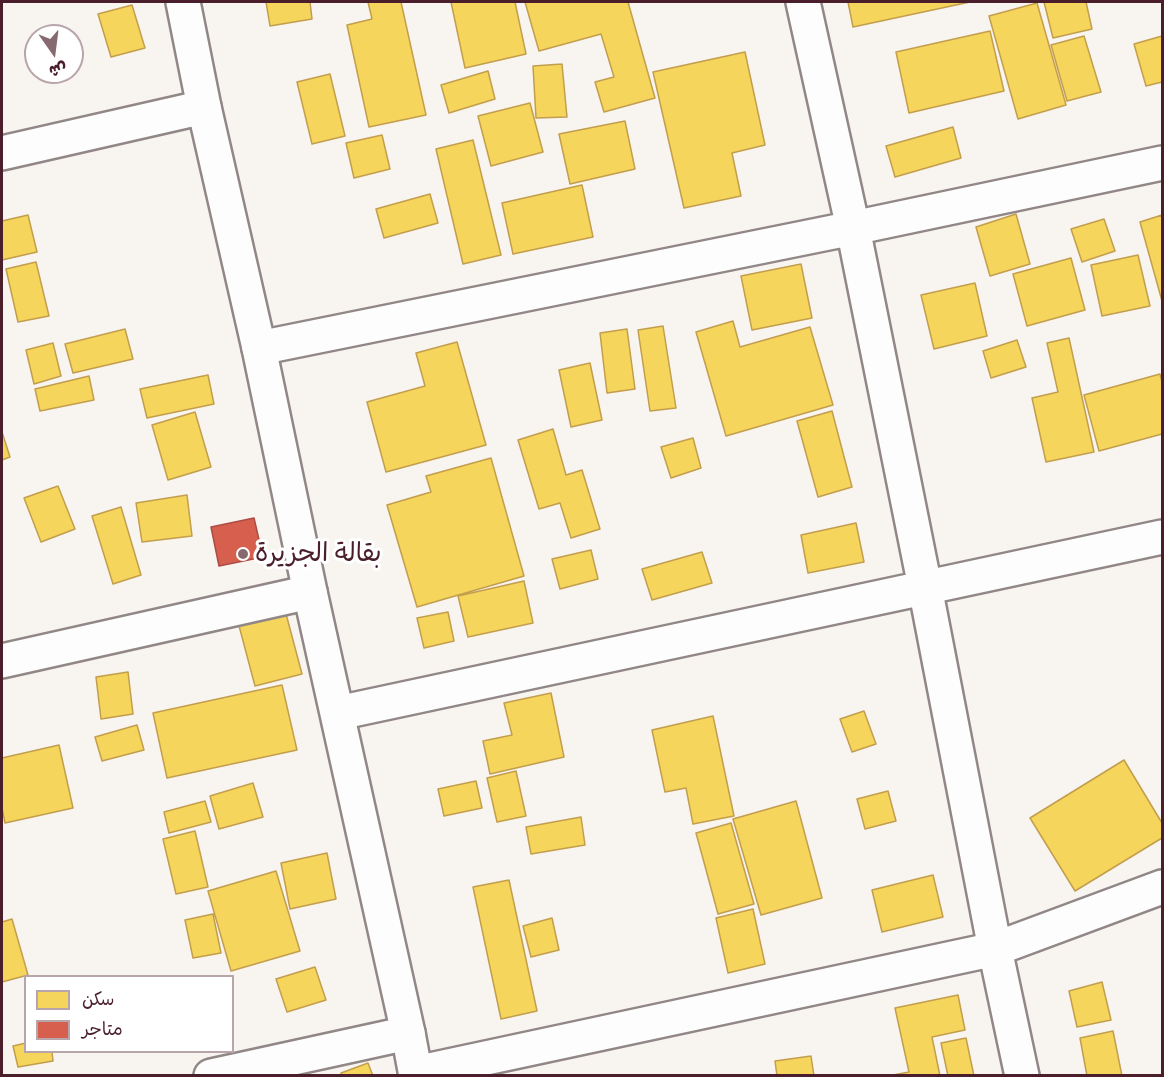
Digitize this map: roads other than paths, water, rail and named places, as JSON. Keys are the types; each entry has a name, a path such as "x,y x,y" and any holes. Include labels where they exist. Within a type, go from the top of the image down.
{"street":[{"path":"183,2 416,1074 995,949 1162,887"},
{"path":"802,2 853,228 1022,1076"},
{"path":"2,153 204,107"},
{"path":"259,348 1162,163"},
{"path":"338,712 1162,537"},
{"path":"2,661 310,592"},
{"path":"212,1076 408,1033"}],"place":[{"name":"بقالة الجزيرة","path":"243,554"}]}
